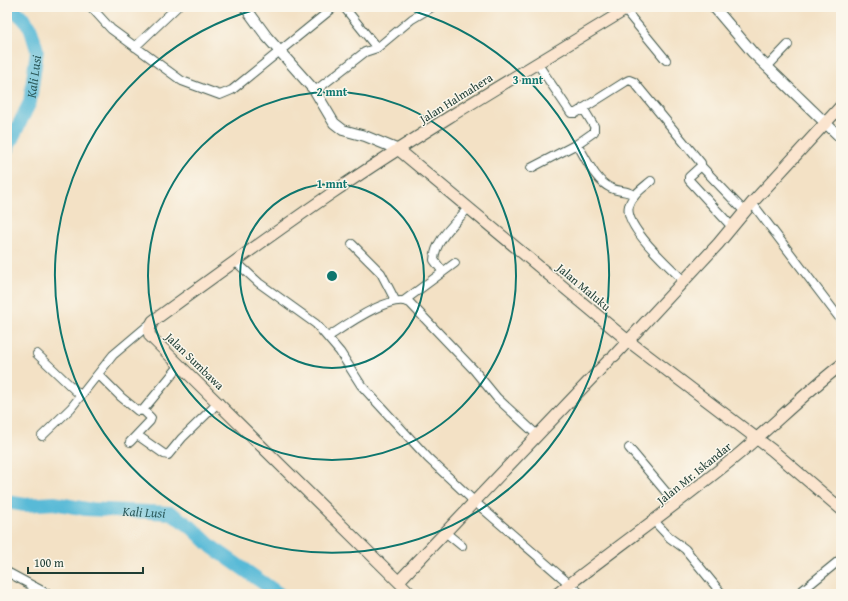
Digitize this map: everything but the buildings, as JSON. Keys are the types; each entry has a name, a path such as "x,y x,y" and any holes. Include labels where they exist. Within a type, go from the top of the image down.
{"main road":[{"name":"Jalan Halmahera","path":"399,150 537,62 628,8"},
{"path":"399,581 684,281 748,207 841,106"},
{"name":"Jalan Maluku","path":"399,150 628,340 772,450 841,509"},
{"path":"153,321 333,193 399,150"},
{"name":"Jalan Sumbawa","path":"153,321 149,329 150,336 219,402 411,594"},
{"name":"Jalan Mr. Iskandar","path":"557,594 676,504 756,439 819,382 841,365"}],"street":[{"path":"91,7 111,29 182,81 220,95 232,90 334,7"},
{"path":"135,47 177,7"},
{"path":"245,7 315,91 337,126 399,150"},
{"path":"344,7 377,48"},
{"path":"315,91 365,52 377,48 412,19 432,7"},
{"path":"714,7 791,92 826,122 841,138"},
{"path":"628,8 666,60"},
{"path":"767,67 788,46"},
{"path":"537,62 569,112 576,113 625,82 631,81 675,129 701,163 701,166 748,207 841,320"},
{"path":"531,168 577,144 590,135 595,129 583,108"},
{"path":"577,144 601,180 608,187 619,192 629,192 634,195"},
{"path":"701,166 689,177 689,180 732,227"},
{"path":"651,182 634,195 628,208 637,231 651,248 684,281"},
{"path":"443,272 434,260 436,250 442,237 468,208"},
{"path":"352,244 381,273 395,300"},
{"path":"235,262 259,283 316,324 328,337 361,385 428,458 475,502 581,594"},
{"path":"405,300 456,263"},
{"path":"328,337 359,316 395,300 405,300 410,302 474,370 497,398 538,436"},
{"path":"42,436 71,408 114,355 153,321"},
{"path":"37,354 81,396"},
{"path":"98,374 134,409 138,411 143,410 180,365"},
{"path":"137,435 164,454 168,455 182,438 219,402"},
{"path":"130,442 150,421 150,418 143,410"},
{"path":"629,448 676,504"},
{"path":"654,521 670,538 685,549 722,594"},
{"path":"445,532 462,546"},
{"path":"798,594 841,559"},
{"path":"7,572 48,594"},
{"path":"28,594 35,587"}],"waterway":[{"name":"Kali Lusi","path":"7,149 30,102 37,50 30,27 11,7"},
{"name":"Kali Lusi","path":"7,502 25,505 54,503 86,509 171,513 191,527 212,547 279,594"}]}
